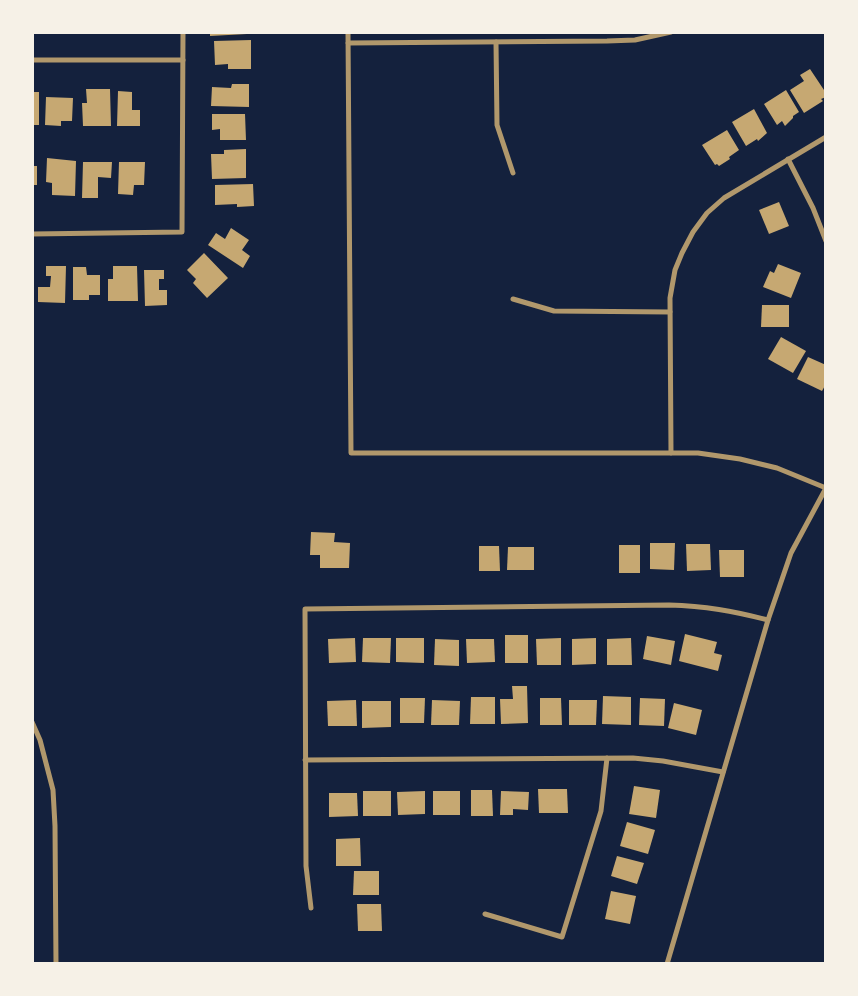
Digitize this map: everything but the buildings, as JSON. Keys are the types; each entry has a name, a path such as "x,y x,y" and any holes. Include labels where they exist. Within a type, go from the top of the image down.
{"street":[{"path":"32,234 182,232 183,32"},
{"path":"348,32 351,453 698,453 740,459 777,468 826,488 791,553 768,620 667,964"},
{"path":"348,43 635,40 671,32"},
{"path":"496,42 498,125 513,173"},
{"path":"32,60 183,60"},
{"path":"671,453 670,298 675,270 693,232 706,213 724,198 826,136"},
{"path":"788,159 813,208 826,241"},
{"path":"513,299 554,311 670,312"},
{"path":"311,908 306,866 305,609 669,605 726,609 768,620"},
{"path":"32,722 40,740 53,790 56,826 56,964"},
{"path":"485,914 562,937 601,811 607,758"},
{"path":"305,760 633,758 663,761 723,772"}]}
